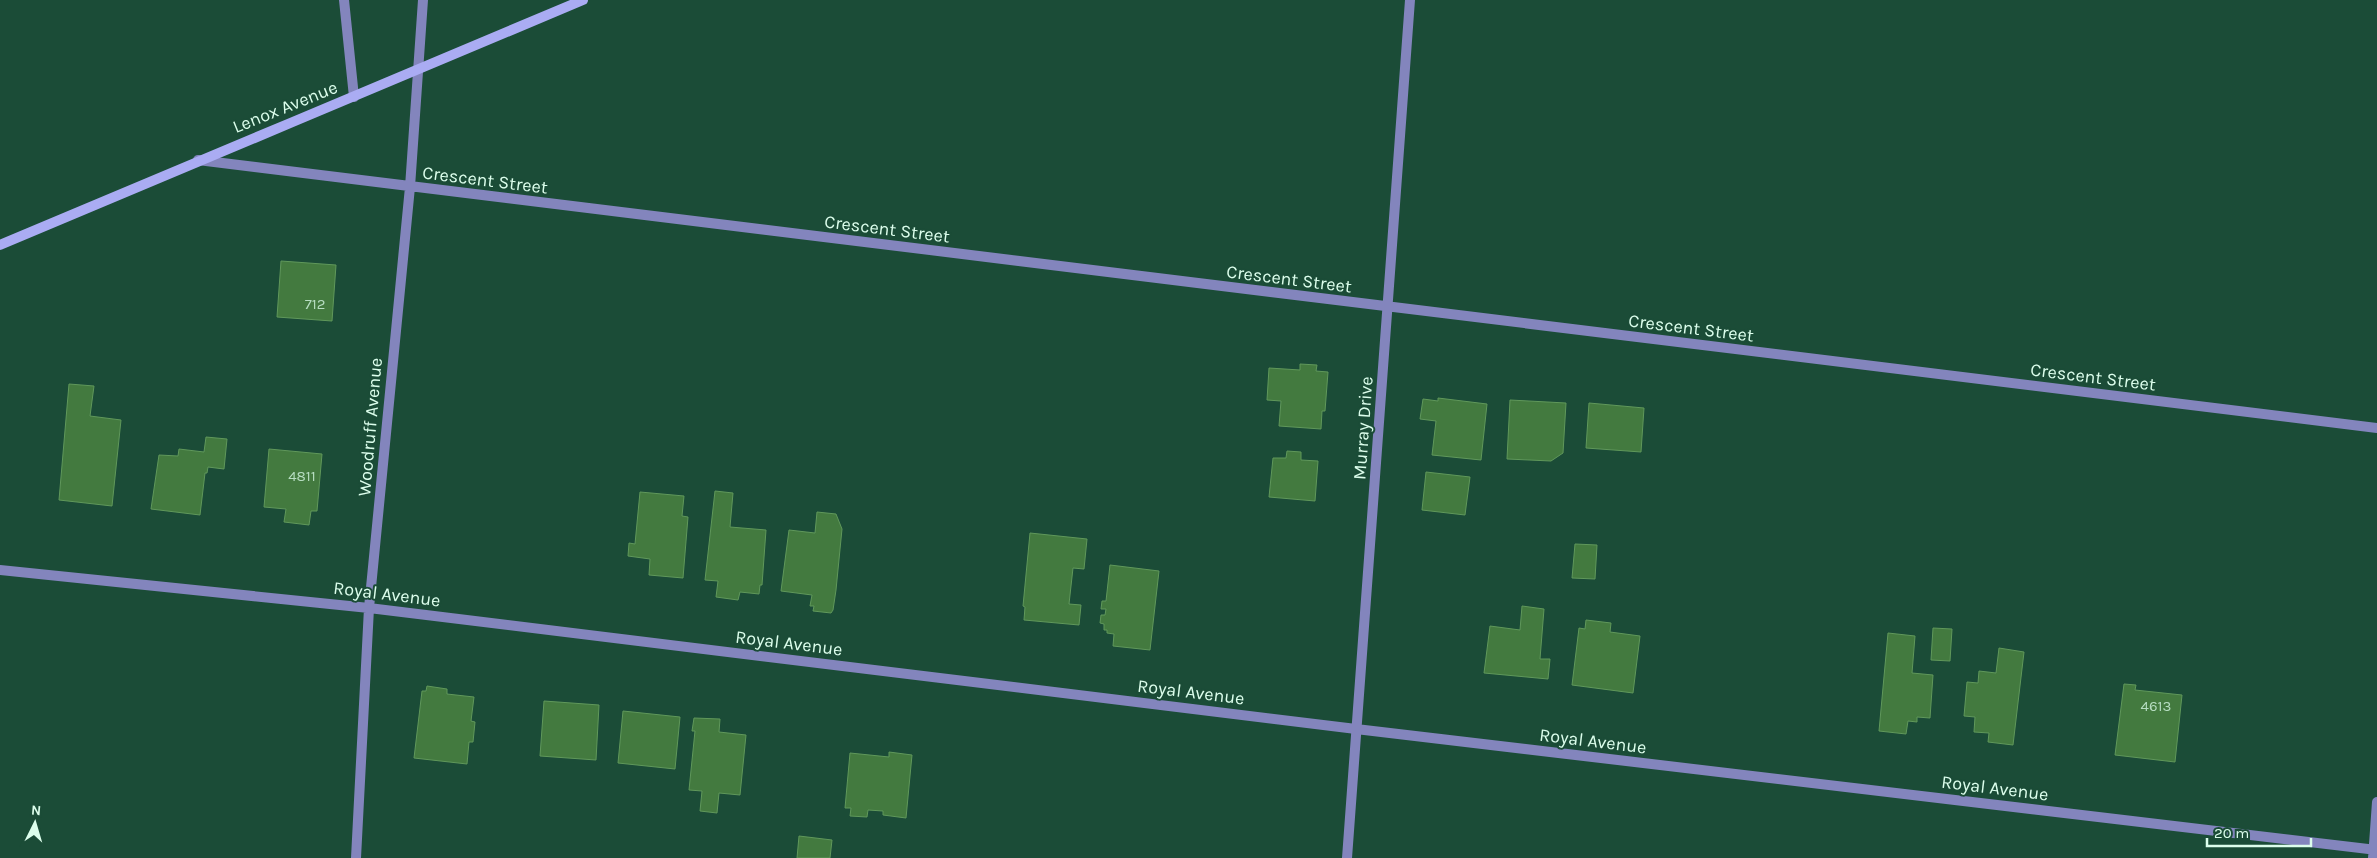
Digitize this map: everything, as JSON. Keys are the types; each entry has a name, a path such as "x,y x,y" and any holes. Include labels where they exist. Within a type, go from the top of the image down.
{"main road":[{"name":"Lenox Avenue","path":"0,246 198,160 418,71 583,0"}],"street":[{"path":"344,0 354,97"},
{"name":"Woodruff Avenue","path":"356,858 369,608 410,187 423,0"},
{"name":"Murray Drive","path":"1347,858 1389,307 1410,0"},
{"name":"Crescent Street","path":"198,160 2377,428"},
{"name":"Royal Avenue","path":"0,570 369,608 2374,853"},
{"path":"2374,853 2377,802"}],"building":[{"path":"281,261 336,265 332,321 277,317"},
{"path":"1300,364 1317,365 1316,371 1328,372 1325,411 1322,411 1321,429 1279,426 1281,401 1267,400 1269,368 1300,370"},
{"path":"69,384 94,386 90,416 121,420 112,506 59,500"},
{"path":"1438,398 1487,404 1481,460 1432,455 1436,421 1420,419 1423,399 1438,401"},
{"path":"1510,400 1566,403 1563,453 1551,461 1507,459"},
{"path":"1589,403 1644,408 1641,452 1586,448"},
{"path":"206,437 227,439 224,469 208,467 207,473 205,473 200,515 151,509 159,455 178,456 179,449 204,452"},
{"path":"269,449 322,454 317,511 311,511 309,525 284,522 286,509 264,507"},
{"path":"1287,451 1301,452 1301,460 1318,461 1315,501 1269,497 1273,458 1286,458"},
{"path":"1426,472 1470,477 1465,515 1422,510"},
{"path":"715,491 733,493 730,527 766,530 762,585 760,585 759,594 740,592 738,600 716,597 718,581 705,580"},
{"path":"640,492 684,496 682,516 688,517 683,578 649,575 650,559 628,556 629,543 635,544"},
{"path":"817,512 836,514 842,529 836,590 831,613 813,611 814,606 810,606 812,595 781,591 789,530 815,533"},
{"path":"1030,533 1087,539 1084,569 1073,568 1069,604 1081,605 1079,625 1024,620 1025,607 1023,606"},
{"path":"1575,544 1597,545 1595,579 1572,578"},
{"path":"1110,565 1159,571 1150,650 1113,646 1114,634 1107,633 1107,630 1104,630 1104,624 1100,623 1101,615 1105,615 1106,609 1101,609 1102,601 1106,601"},
{"path":"1522,606 1544,609 1540,659 1550,659 1548,679 1484,673 1490,626 1520,630"},
{"path":"1586,620 1611,623 1610,632 1640,636 1633,693 1572,685 1579,628 1585,629"},
{"path":"1933,628 1952,629 1950,661 1931,660"},
{"path":"1888,633 1915,636 1912,673 1933,675 1930,718 1917,717 1917,722 1908,721 1906,734 1879,731"},
{"path":"1999,648 2024,652 2013,745 1988,742 1989,733 1974,732 1975,717 1964,716 1967,682 1978,683 1979,671 1996,673"},
{"path":"2124,684 2136,685 2135,690 2182,695 2175,762 2115,755"},
{"path":"427,686 447,689 447,694 474,697 471,721 475,722 473,742 469,742 467,764 414,758 422,691 426,691"},
{"path":"544,701 599,705 596,760 540,756"},
{"path":"623,711 680,717 675,769 618,763"},
{"path":"694,718 720,719 719,732 746,735 740,795 719,793 717,813 700,811 702,791 689,790 695,731 692,731"},
{"path":"889,752 912,755 906,818 883,815 883,811 868,810 867,817 850,816 851,808 845,808 850,753 889,757"},
{"path":"799,836 832,840 830,858 797,858"}]}
